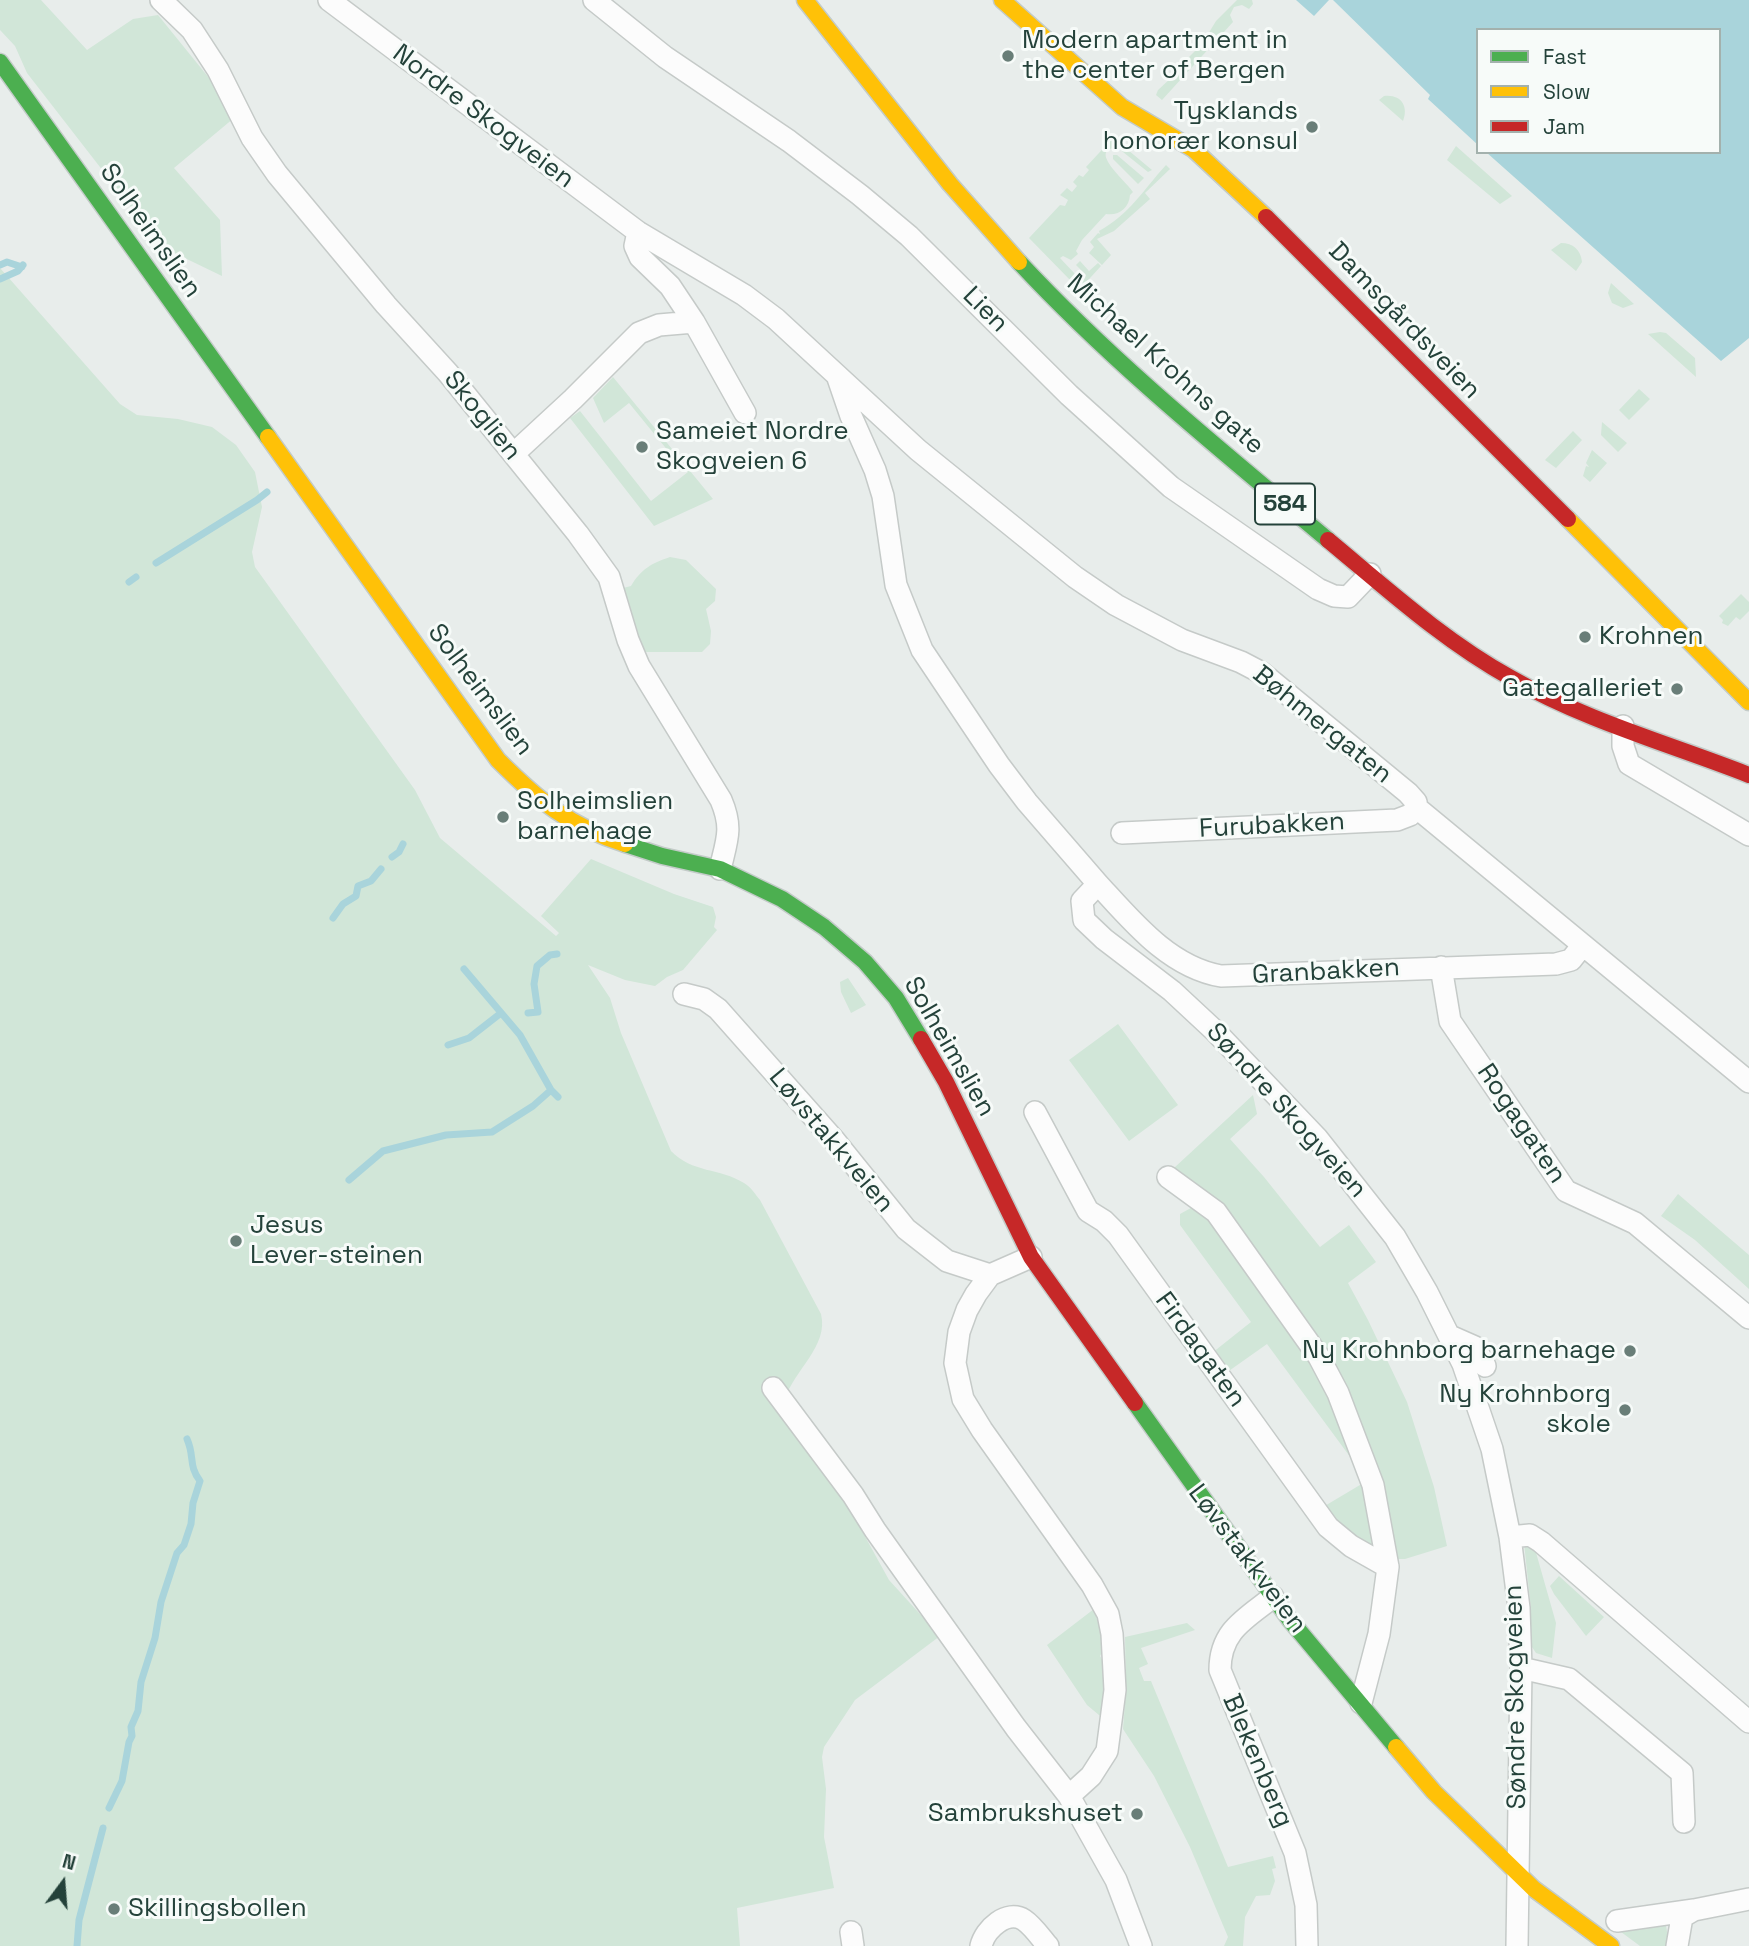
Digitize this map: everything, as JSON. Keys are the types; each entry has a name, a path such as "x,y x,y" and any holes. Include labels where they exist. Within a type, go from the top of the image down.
{"street":[{"name":"Skoglien","path":"161,0 192,30 218,70 252,138 277,174 386,305 463,392 578,534 609,577 628,640 639,666 721,800 728,817 729,831 720,869"},
{"name":"Nordre Skogveien","path":"329,0 638,232 744,295 776,319 838,378"},
{"name":"Lien","path":"594,0 665,57 789,141 909,236 1069,396 1171,487 1297,575 1334,596 1348,597 1370,573"},
{"name":"Michael Krohns gate","path":"805,0 959,196 1055,301 1163,401 1370,573 1458,645 1554,702 1749,775"},
{"name":"Damsgårdsveien","path":"1002,0 1122,107 1193,149 1282,232 1749,702"},
{"name":"Solheimslien","path":"0,62 498,760 533,795 577,825 600,836 662,856 720,869 782,899 824,927 865,962 896,998 946,1082 1031,1258"},
{"path":"638,232 635,246 640,257 670,286 694,322 744,413"},
{"path":"521,447 639,333 659,325 694,322"},
{"path":"838,378 851,416 876,470 883,496 897,585 922,650 999,765 1027,802 1098,884"},
{"name":"Bøhmergaten","path":"838,378 918,450 1075,577 1116,605 1182,640 1241,662 1262,673 1408,793 1416,802 1417,808 1749,1082"},
{"path":"1623,726 1623,746 1629,764 1749,835"},
{"name":"Furubakken","path":"1122,833 1397,820 1410,815 1417,808"},
{"name":"Granbakken","path":"1098,884 1166,952 1202,973 1236,976 1556,964 1571,960 1582,946"},
{"name":"Søndre Skogveien","path":"1098,884 1082,901 1084,920 1104,939 1172,991 1216,1031 1317,1138 1395,1237 1463,1364 1492,1448 1510,1537 1518,1608 1521,1668 1517,1946"},
{"name":"Rogagaten","path":"1441,967 1450,1021 1566,1191 1635,1223 1749,1318"},
{"name":"Løvstakkveien","path":"684,994 704,999 718,1009 835,1141 906,1229 947,1261 990,1275"},
{"name":"Firdagaten","path":"1035,1112 1088,1211 1104,1221 1118,1235 1328,1527 1351,1546 1388,1567"},
{"path":"1168,1177 1216,1212 1319,1357 1338,1393 1373,1485 1388,1567 1379,1634 1361,1703"},
{"path":"1031,1258 990,1275 967,1310 959,1332 955,1363 963,1399 1092,1585 1108,1614 1112,1634 1114,1705 1107,1751 1091,1776 1069,1796"},
{"name":"Løvstakkveien","path":"1031,1258 1290,1620 1434,1792 1518,1873"},
{"path":"1450,1336 1475,1347 1485,1366"},
{"path":"773,1388 853,1495 1016,1728 1069,1796 1116,1880 1142,1946"},
{"path":"1510,1537 1530,1535 1541,1542 1749,1722"},
{"name":"Blekenberg","path":"1273,1597 1244,1620 1226,1639 1220,1656 1220,1670 1295,1853 1306,1905 1307,1946"},
{"path":"1521,1668 1569,1679 1682,1773 1684,1822"},
{"path":"1518,1873 1534,1889 1611,1946"},
{"path":"1617,1921 1749,1899"},
{"path":"1677,1946 1682,1917 1694,1910"},
{"path":"981,1946 989,1930 999,1921 1011,1917 1024,1920 1048,1946"}],"green space":[{"path":"0,0 41,0 87,50 133,19 158,15 222,94 234,118 174,168 220,220 222,276 162,247 27,73 15,46 0,30"},
{"path":"1237,0 1252,0 1253,4 1249,9 1242,5 1234,7 1230,15 1233,22 1162,100 1156,95 1158,90 1185,65 1183,63 1202,44 1216,21"},
{"path":"1384,96 1395,97 1402,102 1405,110 1403,121 1379,100"},
{"path":"1111,140 1116,140 1152,170 1148,172 1118,148 1109,150 1106,154 1111,167 1133,192 1122,210 1115,214 1106,214 1082,240 1076,251 1078,254 1071,260 1063,256 1060,258 1076,275 1071,281 1029,238 1060,205 1065,206 1068,200 1060,195 1067,188 1072,192 1077,186 1073,182 1079,175 1083,177 1089,170 1086,167"},
{"path":"1456,146 1512,196 1500,204 1447,160"},
{"path":"1113,155 1117,155 1144,178 1138,184 1113,159"},
{"path":"1166,165 1170,169 1145,193 1150,199 1114,231 1097,239 1111,255 1102,265 1089,253 1094,247 1090,242 1100,234 1099,231 1128,209"},
{"path":"1561,243 1573,246 1580,254 1582,262 1576,271 1551,250"},
{"path":"1080,261 1089,271 1098,263 1101,266 1080,289 1076,286 1086,275 1076,265"},
{"path":"0,268 120,404 137,415 178,419 212,427 236,445 255,472 262,507 252,552 255,567 415,790 440,838 556,936 559,933 541,916 591,859 674,894 713,907 716,917 714,927 717,930 683,970 655,986 625,980 588,965 610,998 621,1033 671,1151 688,1163 735,1178 751,1189 760,1200 821,1314 820,1337 785,1399 889,1580 940,1636 855,1700 824,1747 824,1837 834,1888 737,1908 740,1946 0,1946"},
{"path":"1611,283 1634,304 1623,308 1612,303 1608,293"},
{"path":"1666,333 1695,358 1696,377 1648,334"},
{"path":"613,377 713,499 654,526 570,418 580,411 651,501 688,472 629,403 604,423 593,398"},
{"path":"1639,389 1650,399 1629,420 1619,410"},
{"path":"1602,422 1627,443 1618,452 1601,435"},
{"path":"1573,431 1582,440 1556,468 1545,460"},
{"path":"1592,450 1607,463 1590,482 1583,476 1586,466 1589,467 1586,463"},
{"path":"670,557 686,560 716,589 715,601 706,609 711,631 710,644 702,652 643,652 623,588 631,586 648,567"},
{"path":"1741,594 1749,602 1749,611 1740,620 1736,617 1728,626 1722,623 1723,620 1719,616"},
{"path":"848,978 866,1005 851,1013 841,992 840,982"},
{"path":"1118,1024 1178,1105 1129,1141 1069,1060"},
{"path":"1253,1095 1257,1114 1230,1139 1320,1247 1349,1225 1376,1262 1348,1283 1407,1402 1434,1487 1447,1546 1405,1559 1396,1559 1358,1426 1233,1223 1174,1168"},
{"path":"1678,1194 1749,1255 1749,1289 1695,1240 1661,1216"},
{"path":"1198,1204 1337,1400 1362,1473 1267,1344 1226,1373 1212,1353 1251,1322 1180,1225 1180,1214"},
{"path":"1365,1482 1380,1541 1373,1547 1347,1532 1323,1507"},
{"path":"1533,1542 1556,1623 1552,1658 1536,1653 1530,1644 1531,1609 1524,1543"},
{"path":"1559,1576 1604,1617 1586,1636 1550,1586"},
{"path":"1094,1609 1105,1647 1100,1656 1107,1668 1105,1720 1087,1705 1047,1645"},
{"path":"1187,1623 1195,1630 1141,1648 1148,1664 1139,1668 1144,1681 1151,1681 1228,1867 1273,1856 1275,1881 1270,1895 1256,1896 1245,1917 1243,1946 1224,1946 1228,1937 1190,1847 1154,1776 1123,1729 1126,1689 1125,1637"},
{"path":"1661,1923 1666,1926 1669,1942 1667,1946 1640,1946 1617,1929"}],"water":[{"path":"1296,0 1329,0 1314,16"},
{"path":"1333,0 1749,0 1749,338 1721,361 1488,154 1721,154 1721,28 1476,28 1476,143 1428,99 1430,95"}],"waterway":[{"path":"0,265 7,262 22,267"},
{"path":"0,279 18,271 23,265"},
{"path":"156,563 267,492"},
{"path":"129,582 136,577"},
{"path":"392,857 399,852 403,844"},
{"path":"333,918 343,904 356,896 358,886 371,881 381,869"},
{"path":"528,1013 538,1012 534,984 537,966 550,955 557,954"},
{"path":"464,969 520,1035 551,1090 558,1097"},
{"path":"448,1045 469,1038 501,1013"},
{"path":"349,1180 383,1151 446,1135 492,1132 533,1106 551,1090"},
{"path":"109,1808 122,1781 132,1736 131,1727 138,1711 141,1682 155,1638 161,1602 177,1553 184,1545 191,1524 193,1503 200,1481 194,1470 187,1439"},
{"path":"77,1946 79,1920 103,1828"}],"traffic: fast":[{"path":"0,62 268,437"},
{"path":"1019,262 1092,336 1209,440 1328,540"},
{"path":"625,844 662,856 720,869 782,899 824,927 865,962 896,998 921,1039"},
{"path":"1135,1403 1290,1620 1396,1747"}],"traffic: slow":[{"path":"805,0 950,184 1019,262"},
{"path":"1002,0 1122,107 1193,149 1266,217"},
{"path":"268,437 498,760 556,811 587,829 625,844"},
{"path":"1568,519 1749,702"},
{"path":"1396,1747 1434,1792 1534,1889 1611,1946"}],"traffic: jam":[{"path":"1266,217 1568,519"},
{"path":"1328,540 1439,631 1511,678 1598,719 1749,775"},
{"path":"921,1039 946,1082 1031,1257 1135,1403"}],"place":[{"name":"Modern apartment in the center of Bergen","path":"1008,56"},
{"name":"Tysklands honorær konsul","path":"1312,127"},
{"name":"Sameiet Nordre Skogveien 6","path":"642,447"},
{"name":"Krohnen","path":"1585,637"},
{"name":"Gategalleriet","path":"1677,689"},
{"name":"Solheimslien barnehage","path":"503,817"},
{"name":"Jesus Lever-steinen","path":"236,1241"},
{"name":"Ny Krohnborg barnehage","path":"1630,1351"},
{"name":"Ny Krohnborg skole","path":"1625,1410"},
{"name":"Sambrukshuset","path":"1137,1814"},
{"name":"Skillingsbollen","path":"114,1909"}]}
